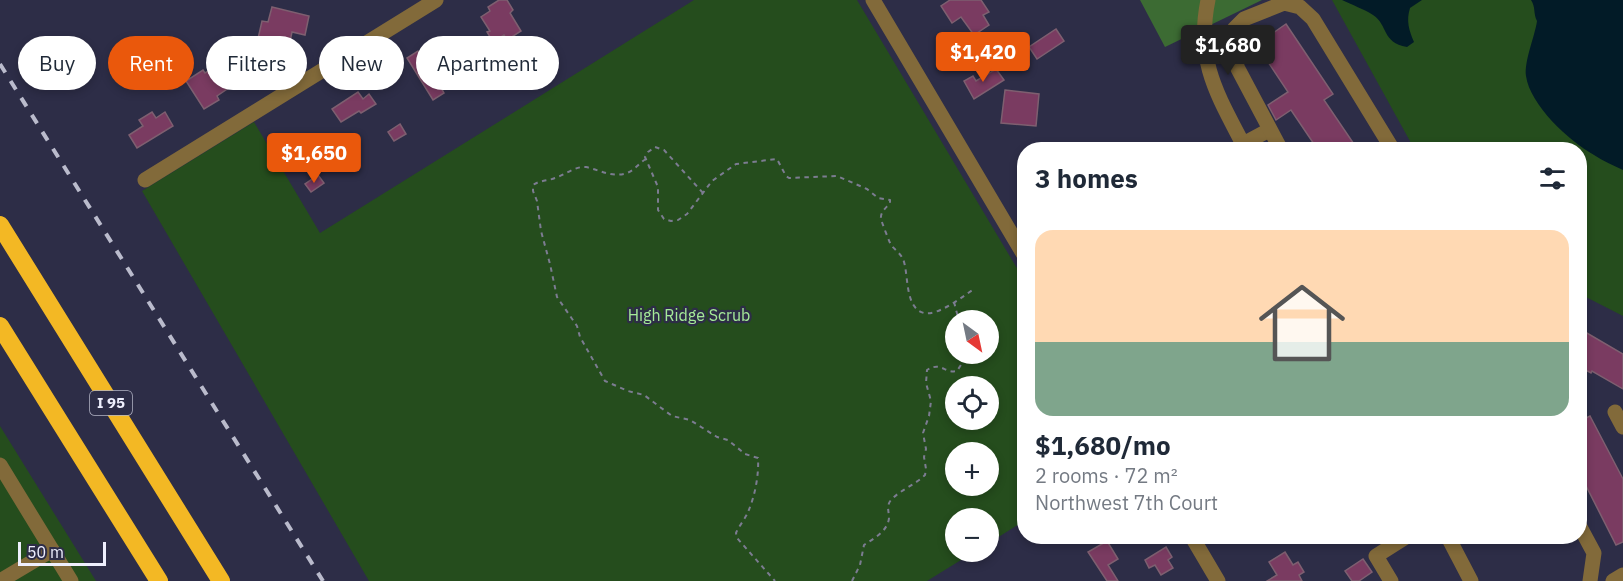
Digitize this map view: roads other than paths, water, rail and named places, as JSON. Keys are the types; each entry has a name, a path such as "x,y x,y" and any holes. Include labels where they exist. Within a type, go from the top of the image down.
{"highway":[{"name":"I 95","path":"0,225 221,581"},
{"path":"0,326 159,581"}],"street":[{"path":"145,180 436,0"},
{"path":"873,0 1017,243"},
{"path":"1208,0 1204,32 1206,61 1219,98 1242,142"},
{"path":"1276,142 1237,67 1233,29 1244,19 1284,3 1300,7 1313,19 1388,142"},
{"path":"1252,142 1269,130"},
{"path":"1615,412 1623,427"},
{"path":"0,465 71,581"},
{"path":"1587,540 1594,554 1590,581"},
{"path":"1196,544 1218,581"},
{"path":"1391,581 1376,556 1395,544"},
{"path":"1452,544 1471,581"},
{"path":"0,581 52,550"},
{"path":"1613,581 1623,575"}],"water":[{"path":"1342,0 1422,0 1410,8 1408,17 1414,42 1407,47 1399,45 1389,38 1378,19 1373,15"},
{"path":"1531,0 1623,0 1623,170 1587,151 1587,142 1573,141 1552,121 1535,99 1526,76 1537,21"}],"railway":[{"path":"0,64 323,581"}],"park label":[{"name":"High Ridge Scrub","path":"689,315"}]}
